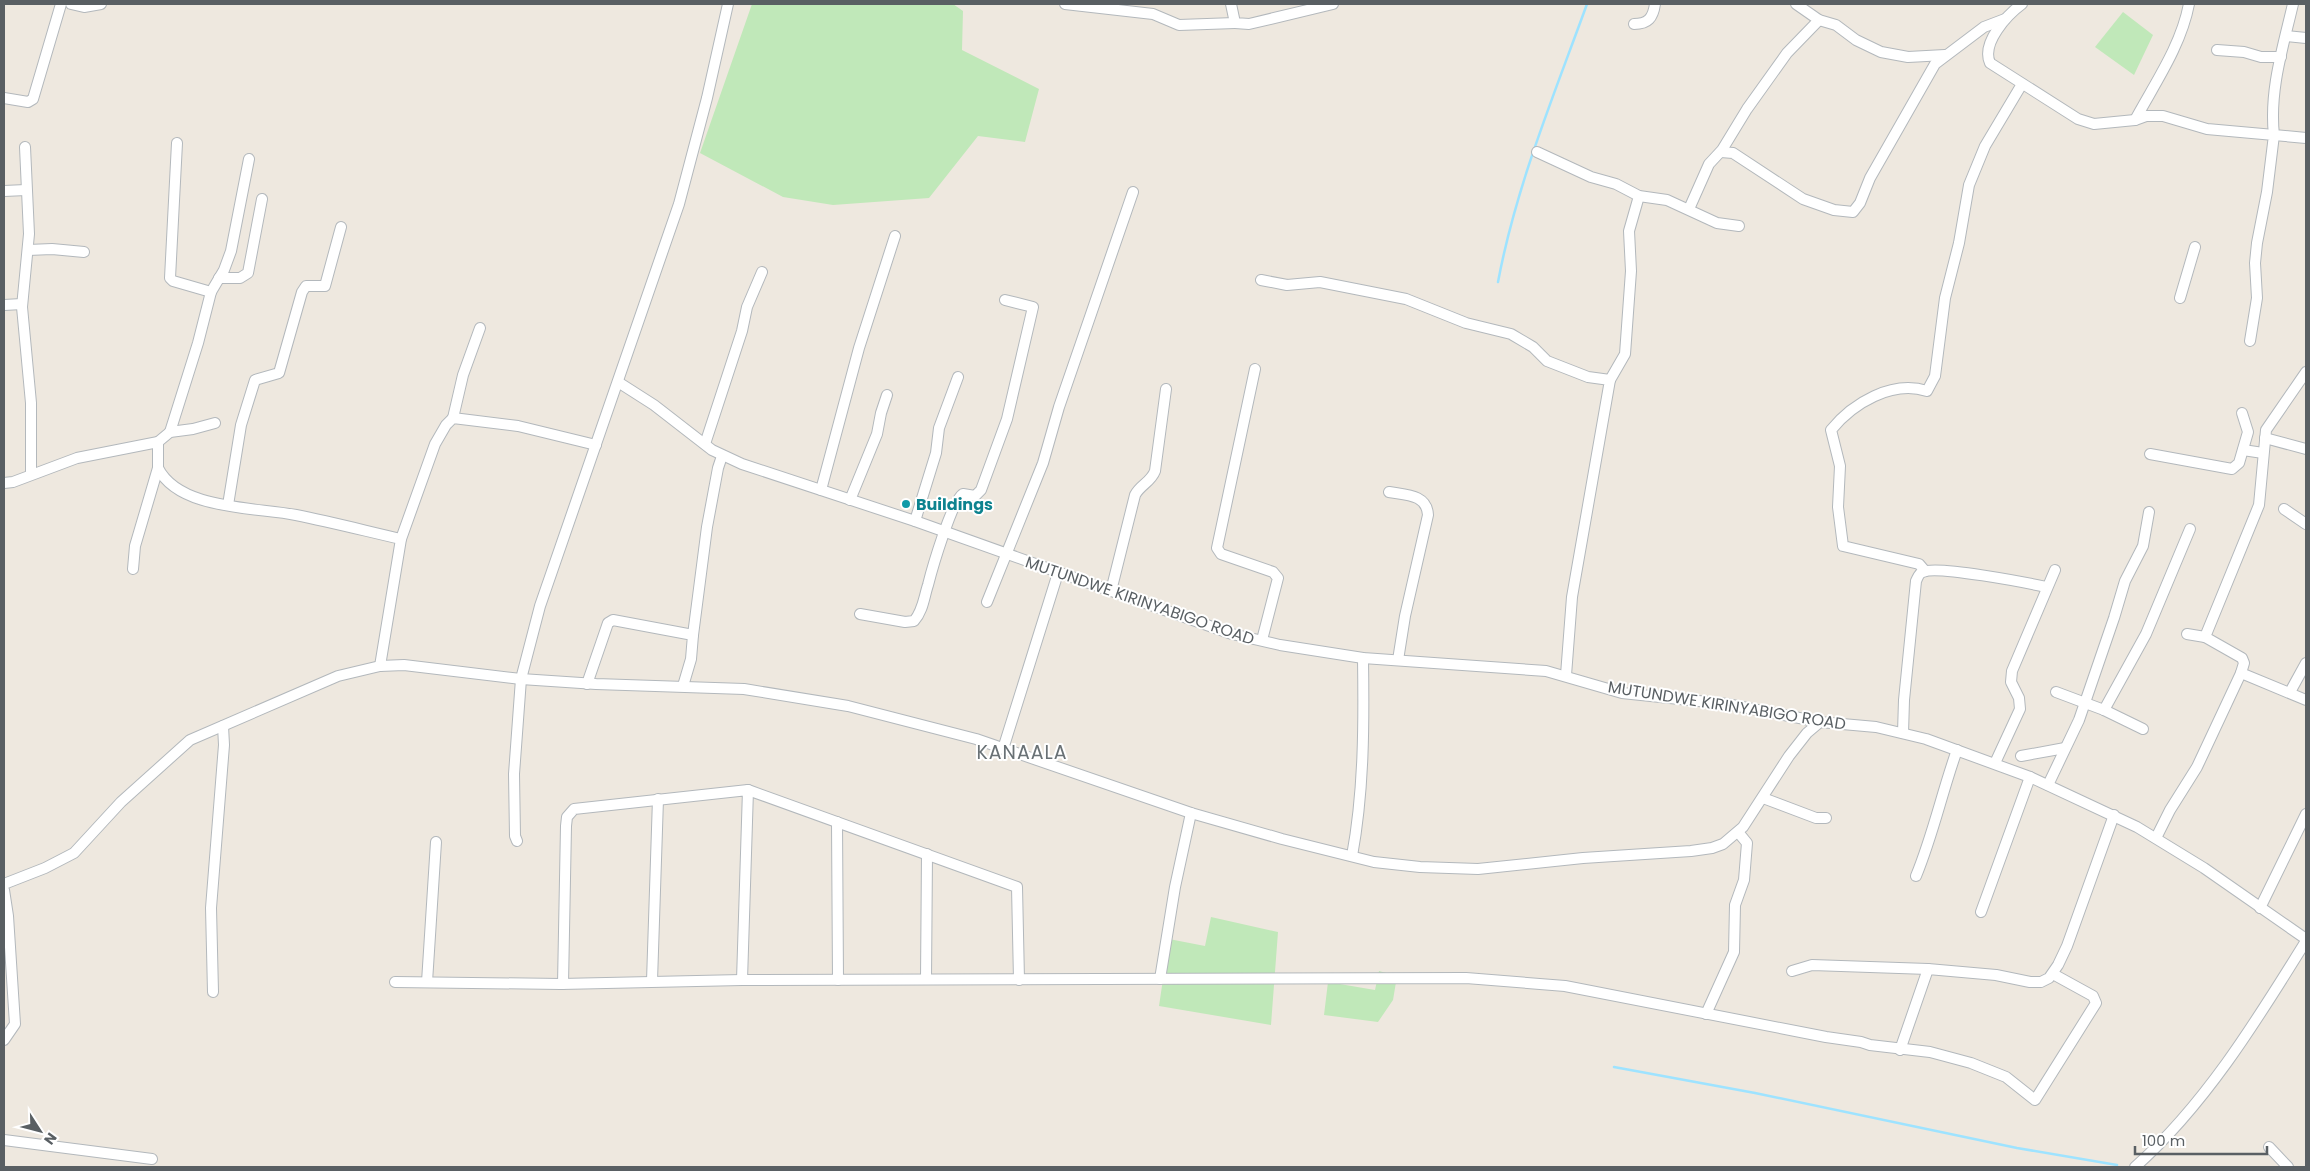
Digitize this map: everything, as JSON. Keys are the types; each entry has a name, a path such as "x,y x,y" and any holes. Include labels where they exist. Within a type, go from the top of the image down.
{"street":[{"path":"4,98 28,102 33,99 62,4"},
{"path":"71,4 84,7 101,4"},
{"path":"517,841 515,836 514,774 522,679 540,606 679,204 707,98 728,4"},
{"path":"1065,4 1153,14 1179,25 1249,24 1334,4"},
{"path":"1231,4 1235,23"},
{"path":"1634,24 1646,23 1650,19 1655,4"},
{"path":"1796,4 1819,20 1836,25 1856,40 1881,52 1908,58 1945,55"},
{"path":"2022,4 2005,19 1991,43 1988,58 1993,66 2078,119 2094,124 2135,120 2146,116 2172,117 2208,129 2306,138"},
{"path":"2135,120 2163,73 2189,4"},
{"path":"2250,341 2257,298 2255,262 2257,243 2267,192 2274,135 2274,90 2293,4"},
{"path":"1721,152 1733,153 1803,199 1834,210 1853,212 1860,203 1870,178 1927,76 1939,59 1960,47 1984,27 2005,19"},
{"path":"1689,209 1709,164 1721,152 1747,109 1787,53 1819,20"},
{"path":"2286,36 2306,38"},
{"path":"2217,50 2281,58"},
{"path":"2022,84 1985,146 1971,179 1959,243 1945,298 1935,376 1927,391 1915,387 1885,390 1841,418 1831,430 1840,466 1838,507 1843,546 1918,564 1925,570 2007,578 2046,587"},
{"path":"177,143 170,278 173,281 211,292"},
{"path":"25,147 28,250 22,304 31,403 31,474"},
{"path":"1537,152 1591,176 1616,184 1639,196 1667,200 1717,223 1739,226"},
{"path":"170,432 198,343 211,292 231,251 249,159"},
{"path":"4,190 26,190"},
{"path":"987,602 1043,463 1059,407 1133,192"},
{"path":"1566,675 1572,598 1610,380 1625,354 1631,271 1629,231 1639,196"},
{"path":"219,278 240,278 248,273 262,200"},
{"path":"228,505 241,425 255,380 279,373 302,292 306,286 325,286 341,228"},
{"path":"822,490 859,348 895,236"},
{"path":"2180,298 2195,247"},
{"path":"28,250 52,249 84,252"},
{"path":"705,444 742,332 747,307 762,272"},
{"path":"1261,280 1287,284 1320,282 1406,299 1466,323 1511,334 1533,347 1547,360 1588,377 1610,380"},
{"path":"860,614 904,622 914,621 923,606 944,533 960,495 975,496 981,490 1004,427 1016,385 1033,307 1005,300"},
{"path":"4,305 22,304"},
{"path":"380,666 401,539 435,444 446,425 453,418 463,375 480,328"},
{"path":"1255,369 1217,548 1221,554 1274,572 1278,578 1262,640"},
{"path":"915,521 936,453 939,428 949,408 958,377"},
{"path":"2205,637 2259,505 2265,438 2271,421 2305,379"},
{"name":"MUTUNDWE KIRINYABIGO ROAD","path":"618,382 654,405 722,456 774,476 915,521 944,533 1232,634 1363,658 1546,671 1566,675 1622,693 1727,704 1820,722 1850,724 1903,733 1957,750 2030,777 2114,815 2204,868 2306,940"},
{"path":"1111,591 1135,495 1140,487 1152,478 1155,471 1166,389"},
{"path":"850,500 877,434 887,395"},
{"path":"2150,454 2232,469 2239,463 2248,432 2242,413"},
{"path":"453,418 518,426 596,445"},
{"path":"4,483 13,482 77,458 158,442 170,432 193,429 215,423"},
{"path":"2265,438 2306,449"},
{"path":"133,569 135,546 158,468 158,442"},
{"path":"2243,450 2263,453"},
{"path":"684,686 691,659 707,527 722,456"},
{"path":"158,468 173,486 200,498 228,505 295,515 401,539"},
{"path":"1389,492 1419,498 1425,502 1428,515 1405,616 1398,660"},
{"path":"2284,509 2306,524"},
{"path":"2048,785 2085,702 2125,581 2143,546 2149,512"},
{"path":"2104,710 2146,634 2190,529"},
{"path":"1903,733 1904,700 1916,581 1920,573 1925,570"},
{"path":"1995,764 2020,709 2019,698 2011,682 2012,671 2046,587 2055,570"},
{"path":"1003,749 1058,573"},
{"path":"587,684 610,621 693,635"},
{"path":"2156,838 2170,810 2198,767 2241,673 2244,662 2242,658 2205,637 2187,634"},
{"path":"1352,856 1358,824 1362,775 1363,658"},
{"path":"2290,692 2306,663"},
{"path":"4,884 45,868 74,853 121,802 183,746 203,734 270,707 338,676 380,666 404,666 587,684 684,686 744,690 848,706 936,727 1191,813 1374,862 1420,867 1478,869 1574,859 1705,849 1723,844 1738,832 1807,733 1820,722"},
{"path":"2241,673 2306,700"},
{"path":"2056,692 2104,710 2142,729"},
{"path":"213,992 211,908 224,745 223,726"},
{"path":"2021,756 2066,748"},
{"path":"1916,876 1927,850 1957,750"},
{"path":"1980,912 2030,777"},
{"path":"742,980 748,790"},
{"path":"563,984 566,826 570,812 574,809 748,790 1017,887 1019,980"},
{"path":"1763,798 1816,818 1826,818"},
{"path":"652,981 658,799"},
{"path":"1160,979 1175,887 1191,813"},
{"path":"2260,908 2306,814"},
{"path":"1792,971 1812,965 1928,969 1996,975 2030,982 2040,982 2053,974 2067,946 2114,815"},
{"path":"837,822 838,980"},
{"path":"1706,1014 1734,952 1736,905 1744,880 1747,843 1738,832"},
{"path":"427,982 436,842"},
{"path":"926,979 927,854"},
{"path":"4,890 8,916 14,1024 4,1040"},
{"path":"2134,1167 2164,1139 2220,1070 2266,1005 2306,940"},
{"path":"1900,1050 1928,969"},
{"path":"395,982 563,984 742,980 1466,978 1565,986 1900,1050 1930,1052 1971,1063 2006,1077 2035,1100 2096,1002 2096,999 2088,992 2053,974"},
{"path":"4,1140 152,1159"},
{"path":"2269,1147 2288,1167"}],"green space":[{"path":"752,4 953,4 963,11 962,50 1039,89 1025,142 978,136 929,198 833,205 783,197 700,153"},
{"path":"2123,12 2153,35 2134,75 2095,47"},
{"path":"1211,917 1278,932 1271,1025 1159,1006 1169,939 1205,946"},
{"path":"1379,971 1397,976 1393,1000 1378,1022 1324,1015 1328,982 1375,990"}],"waterway":[{"path":"1498,282 1525,176 1587,4"},
{"path":"1614,1067 1755,1093 2017,1148 2117,1165"}],"place":[{"name":"Buildings","path":"906,504"}],"district":[{"name":"KANAALA","path":"1022,752"}]}
